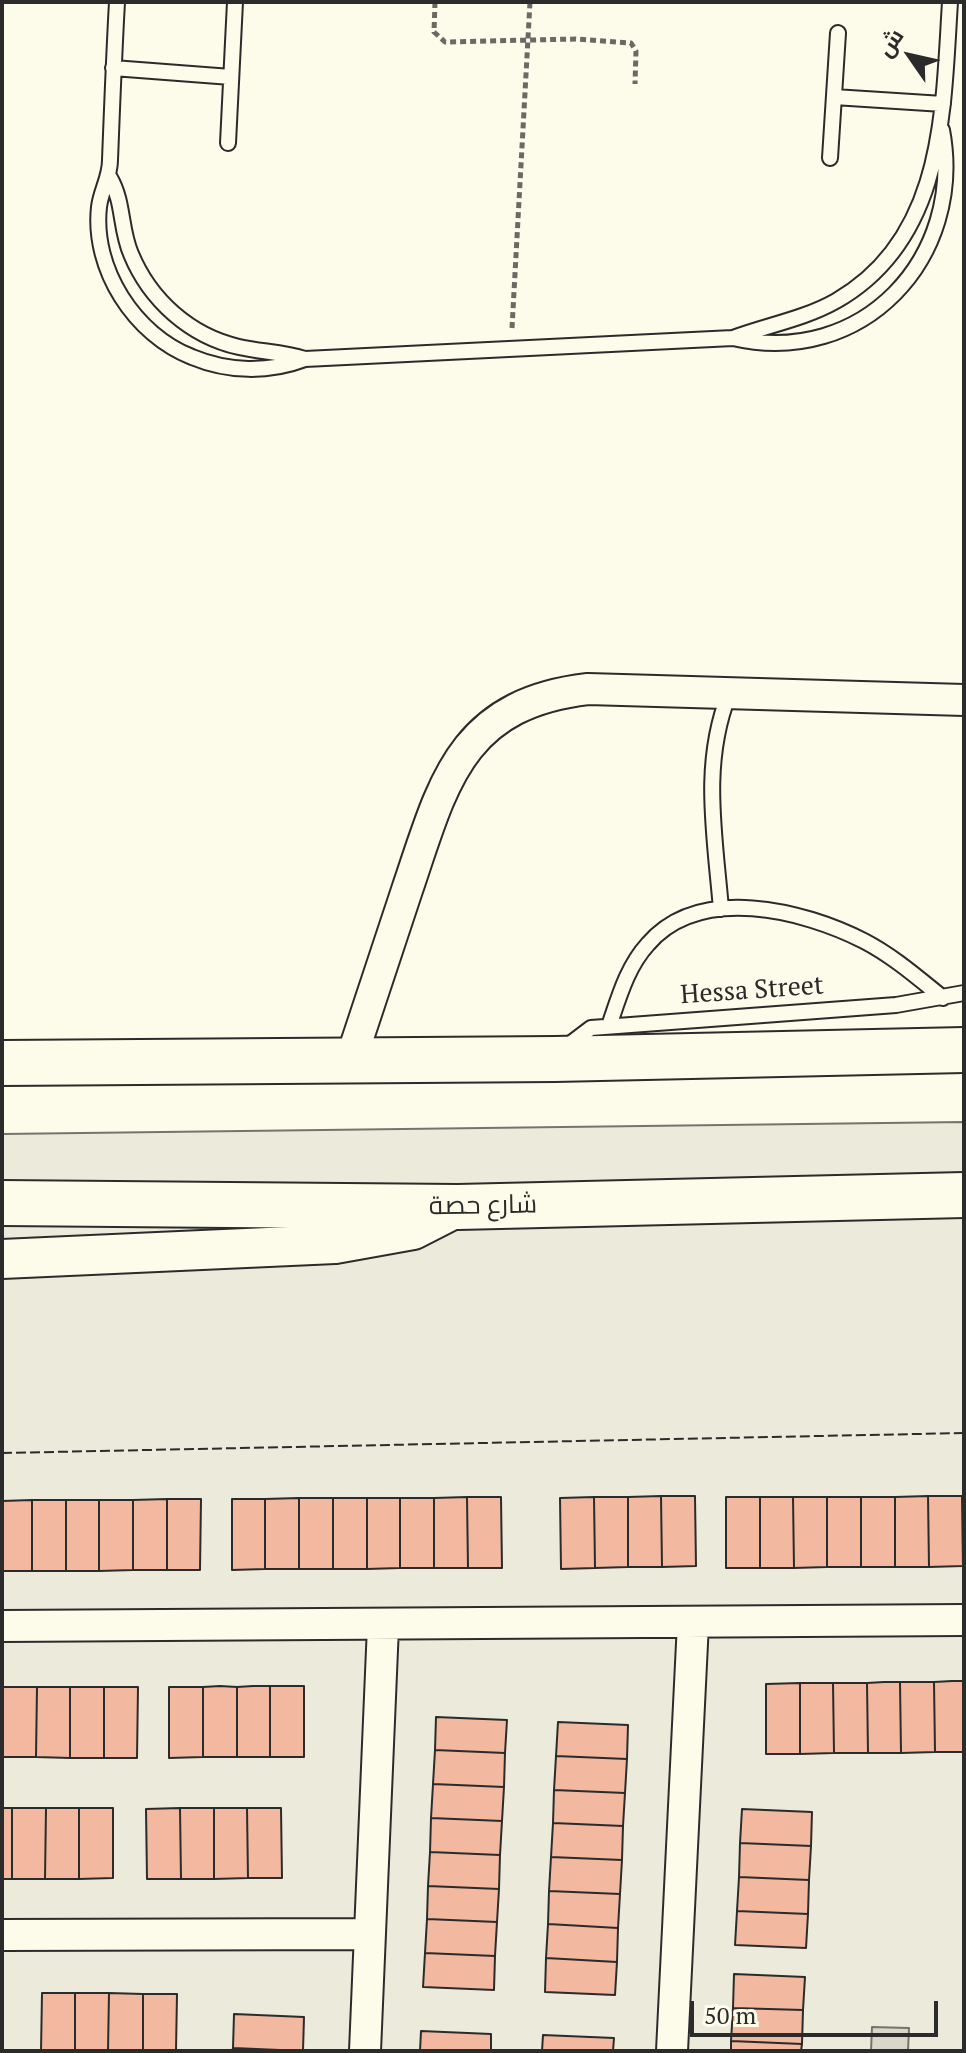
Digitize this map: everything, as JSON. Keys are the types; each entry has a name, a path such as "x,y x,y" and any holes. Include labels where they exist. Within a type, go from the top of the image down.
{"main road":[{"path":"2,1063 555,1059 964,1050"},
{"name":"شارع حصة","path":"2,1203 458,1207 964,1195"}],"street":[{"path":"351,1059 438,797 464,751 482,731 528,703 567,692 964,700"},
{"path":"2,1259 335,1244 413,1230 458,1207"},
{"path":"2,1626 964,1620"},
{"path":"672,2051 693,1623"},
{"path":"365,2051 383,1626"},
{"path":"2,1935 370,1934"}],"lane":[{"path":"117,2 110,178 99,207 104,257 113,282 141,323 181,353 226,368 274,367 305,359 733,338 780,345 818,339 865,320 903,287 930,245 938,222 947,173 942,130 950,2"},
{"path":"228,143 235,2"},
{"path":"830,158 838,33"},
{"path":"113,68 231,77"},
{"path":"834,97 943,104"},
{"path":"733,338 809,314 857,288 876,271 907,232 918,210 942,130"},
{"path":"110,178 120,197 123,231 130,253 140,273 167,309 194,329 225,344 305,359"},
{"path":"721,909 711,761 715,734 729,694"},
{"path":"609,1026 629,970 650,941 679,920 721,909 780,912 852,936 893,958 943,998"},
{"name":"Hessa Street","path":"555,1059 577,1036 591,1028 896,1005 964,993"}],"path":[{"path":"435,2 434,32 445,42 528,39 631,43 636,51 635,84"},
{"path":"511,349 530,2"}],"shaded area":[{"path":"964,1122 964,2051 2,2051 2,1134"},
{"path":"872,2027 909,2028 908,2051 871,2051"}],"building":[{"path":"661,1496 695,1496 696,1566 662,1567"},
{"path":"661,1496 662,1567 628,1567 628,1497"},
{"path":"928,1496 929,1567 895,1567 895,1497"},
{"path":"928,1496 962,1496 963,1566 929,1567"},
{"path":"964,1496 964,1566 963,1566"},
{"path":"467,1497 501,1497 502,1568 468,1568"},
{"path":"467,1497 468,1568 434,1568 434,1498"},
{"path":"594,1497 595,1568 561,1569 560,1498"},
{"path":"594,1497 628,1497 628,1567 595,1568"},
{"path":"726,1497 760,1497 760,1568 726,1568"},
{"path":"760,1497 793,1497 794,1568 760,1568"},
{"path":"793,1497 827,1497 827,1567 794,1568"},
{"path":"827,1497 861,1497 861,1567 827,1567"},
{"path":"861,1497 895,1497 895,1567 861,1567"},
{"path":"299,1498 299,1569 265,1569 265,1499"},
{"path":"299,1498 333,1498 333,1569 299,1569"},
{"path":"333,1498 367,1498 367,1569 333,1569"},
{"path":"367,1498 400,1498 400,1568 367,1569"},
{"path":"400,1498 434,1498 434,1568 400,1568"},
{"path":"167,1499 201,1499 200,1570 167,1570"},
{"path":"167,1499 167,1570 133,1570 133,1500"},
{"path":"232,1499 265,1499 265,1569 232,1570"},
{"path":"32,1500 32,1571 2,1571 2,1501"},
{"path":"32,1500 66,1500 66,1571 32,1571"},
{"path":"66,1500 99,1500 99,1571 66,1571"},
{"path":"99,1500 133,1500 133,1570 99,1571"},
{"path":"964,1681 964,1752 935,1752 934,1682"},
{"path":"900,1682 901,1753 868,1753 867,1683"},
{"path":"900,1682 934,1682 935,1752 901,1753"},
{"path":"800,1683 833,1683 834,1753 800,1754"},
{"path":"800,1683 800,1754 766,1754 766,1684"},
{"path":"833,1683 867,1683 868,1753 834,1753"},
{"path":"270,1686 270,1757 237,1757 237,1687"},
{"path":"270,1686 304,1686 304,1757 270,1757"},
{"path":"3,1687 3,1757 2,1757"},
{"path":"3,1687 37,1687 36,1757 3,1757"},
{"path":"37,1687 70,1687 70,1758 36,1757"},
{"path":"70,1687 104,1687 104,1758 70,1758"},
{"path":"104,1687 138,1687 137,1758 104,1758"},
{"path":"169,1687 203,1687 203,1757 169,1758"},
{"path":"203,1687 237,1687 237,1757 203,1757"},
{"path":"436,1717 507,1720 505,1753 435,1750"},
{"path":"558,1722 628,1725 627,1759 556,1756"},
{"path":"435,1750 505,1753 504,1787 433,1784"},
{"path":"556,1756 627,1759 625,1793 554,1790"},
{"path":"433,1784 504,1787 502,1821 431,1818"},
{"path":"554,1790 625,1793 623,1826 553,1823"},
{"path":"2,1808 12,1808 12,1879 2,1879"},
{"path":"12,1808 46,1808 45,1879 12,1879"},
{"path":"46,1808 79,1808 79,1879 45,1879"},
{"path":"79,1808 113,1808 113,1878 79,1879"},
{"path":"180,1808 181,1879 147,1879 146,1809"},
{"path":"180,1808 214,1808 214,1879 181,1879"},
{"path":"214,1808 247,1808 248,1878 214,1879"},
{"path":"247,1808 281,1808 282,1878 248,1878"},
{"path":"742,1809 812,1812 811,1846 740,1843"},
{"path":"431,1818 502,1821 500,1855 430,1852"},
{"path":"553,1823 623,1826 622,1860 551,1857"},
{"path":"740,1843 811,1846 809,1880 739,1877"},
{"path":"430,1852 500,1855 499,1889 428,1886"},
{"path":"551,1857 622,1860 620,1894 549,1891"},
{"path":"739,1877 809,1880 808,1914 737,1911"},
{"path":"428,1886 499,1889 497,1922 427,1919"},
{"path":"549,1891 620,1894 618,1928 548,1924"},
{"path":"737,1911 808,1914 806,1948 735,1945"},
{"path":"427,1919 497,1922 495,1956 425,1953"},
{"path":"548,1924 618,1928 617,1962 546,1958"},
{"path":"425,1953 495,1956 494,1990 423,1987"},
{"path":"546,1958 617,1962 615,1995 545,1992"},
{"path":"734,1974 805,1977 803,2010 733,2008"},
{"path":"42,1993 75,1993 75,2051 41,2051"},
{"path":"75,1993 109,1993 108,2051 75,2051"},
{"path":"109,1993 143,1994 143,2051 108,2051"},
{"path":"143,1994 177,1994 176,2051 143,2051"},
{"path":"733,2008 803,2010 802,2044 731,2041"},
{"path":"234,2014 304,2017 303,2051 233,2048"},
{"path":"421,2031 491,2034 491,2051 420,2051"},
{"path":"543,2035 614,2038 613,2051 542,2051"},
{"path":"731,2041 802,2044 801,2051 731,2051"},
{"path":"233,2048 303,2051 232,2051"}],"fence":[{"path":"2,1453 964,1433"}]}
